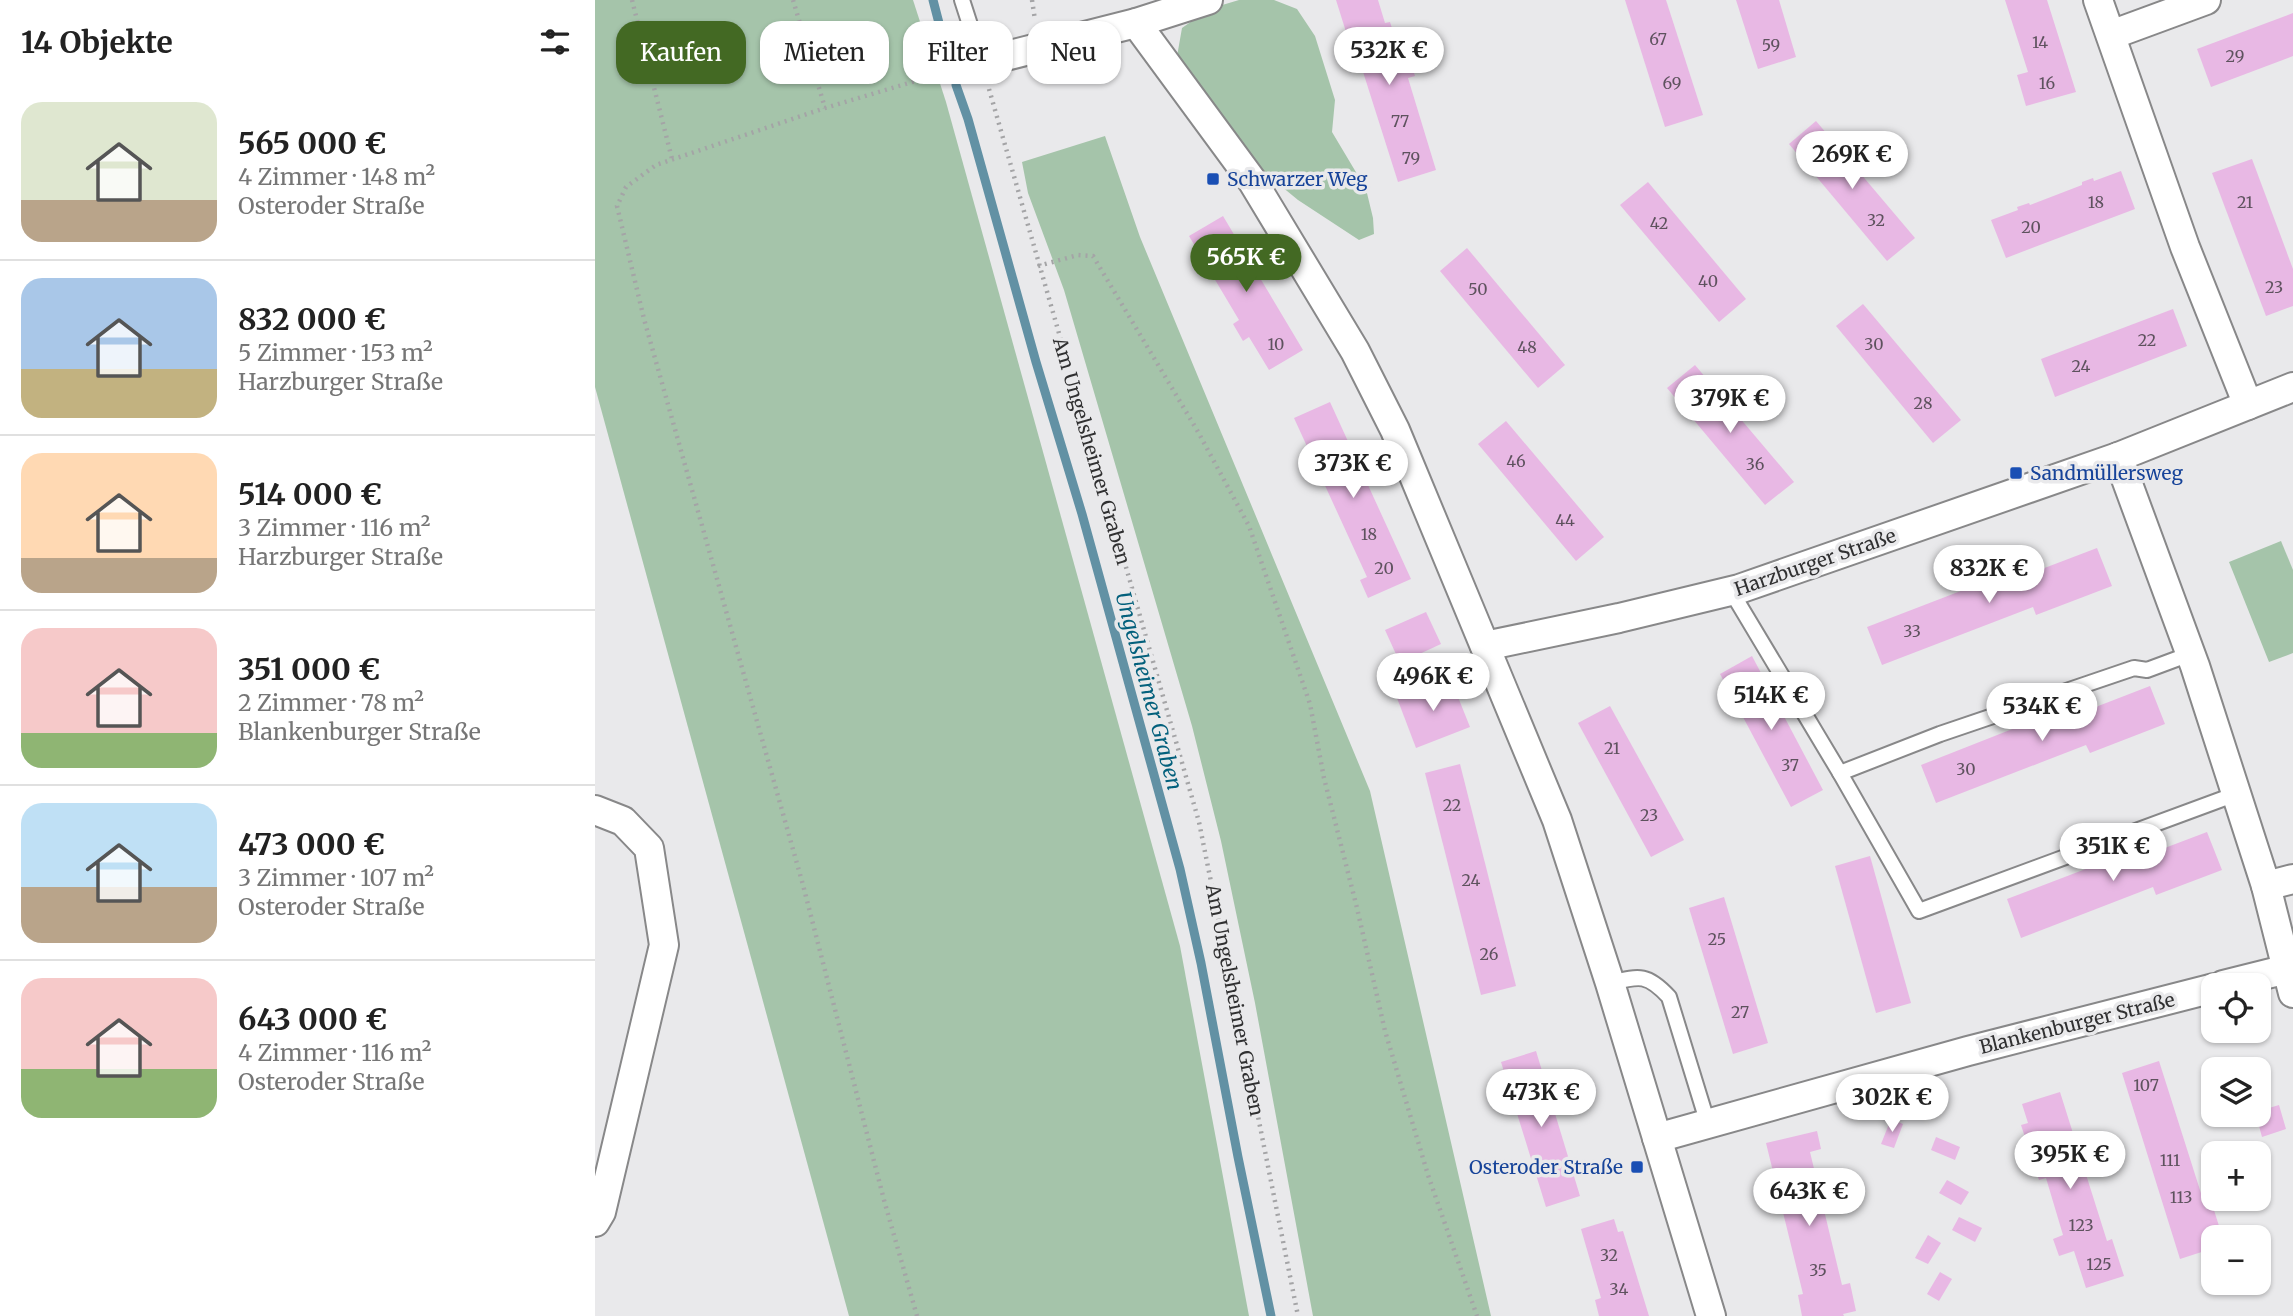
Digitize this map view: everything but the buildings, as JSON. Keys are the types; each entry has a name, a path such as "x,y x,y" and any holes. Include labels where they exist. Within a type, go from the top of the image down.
{"street":[{"path":"1013,54 1136,23 1208,0"},
{"path":"2098,0 2185,247 2248,405"},
{"path":"2111,36 2206,0"},
{"path":"1136,23 1253,182 1355,351 1395,430 1556,820 1610,984 1711,1316"},
{"name":"Harzburger Straße","path":"1485,646 1731,591 2118,457 2293,387"},
{"path":"2118,457 2190,654 2236,794 2280,882 2290,981 2271,982"},
{"path":"595,810 623,821 649,848 664,945 601,1212 595,1222"},
{"name":"Blankenburger Straße","path":"1657,1138 1968,1051 2201,991"}],"lane":[{"path":"962,0 969,21"},
{"path":"1731,591 1919,911 2236,794"},
{"path":"1840,773 1966,725 2134,668 2147,670 2190,654"},
{"path":"1610,984 1634,978 1655,981 1669,997 1708,1124"}],"path":[{"path":"632,0 673,159"},
{"path":"793,0 825,108"},
{"path":"903,83 673,159 639,175 626,187 617,206 624,241 803,886 917,1316"},
{"name":"Am Ungelsheimer Graben","path":"988,84 1199,822 1298,1316"},
{"path":"1038,266 1078,255 1093,256 1196,430 1249,526 1310,704 1324,778 1385,1031 1428,1175 1477,1316"}],"green space":[{"path":"595,0 913,0 920,21 903,21 903,84 940,84 946,102 1180,946 1249,1316 849,1316 595,387"},
{"path":"1239,0 1274,0 1297,9 1315,36 1335,100 1332,132 1366,189 1374,234 1359,240 1298,200 1254,164 1176,62 1182,28 1209,9"},
{"path":"1105,136 1140,237 1370,791 1491,1316 1313,1316 1255,1003 1221,841 1192,726 1064,290 1028,193 1022,162"},
{"path":"2281,541 2293,570 2293,653 2269,662 2229,562"}],"waterway":[{"name":"Ungelsheimer Graben","path":"933,0 938,21"},
{"name":"Ungelsheimer Graben","path":"956,85 1082,514 1180,869 1271,1316"}],"place":[{"name":"Schwarzer Weg","path":"1213,179"},
{"name":"Sandmüllersweg","path":"2016,473"},
{"name":"Osteroder Straße","path":"1637,1167"}]}
